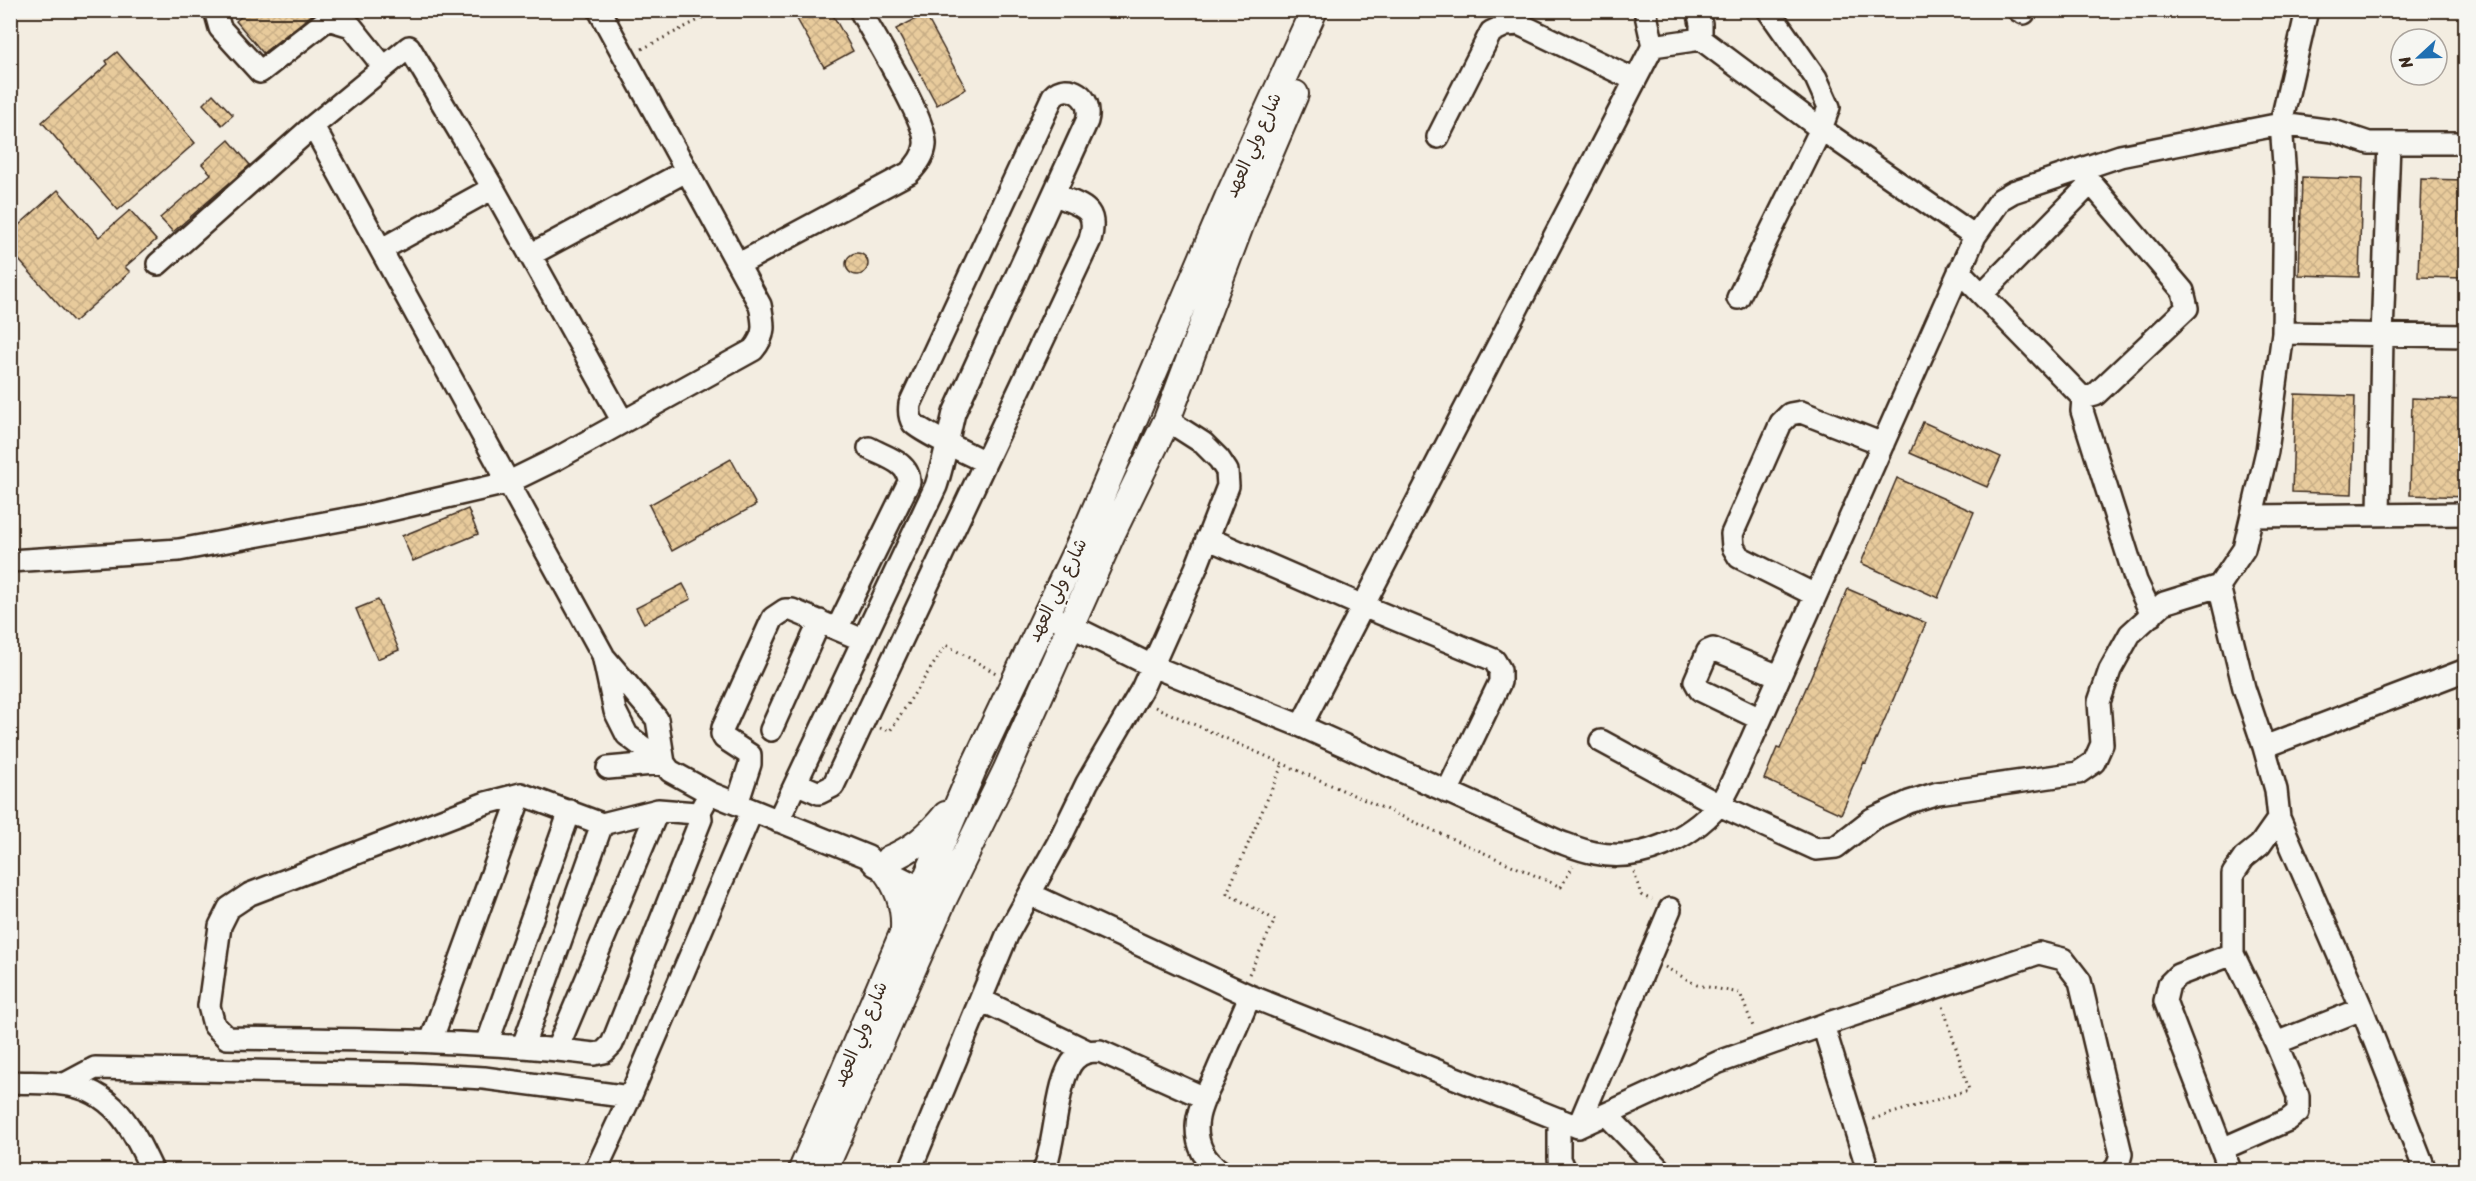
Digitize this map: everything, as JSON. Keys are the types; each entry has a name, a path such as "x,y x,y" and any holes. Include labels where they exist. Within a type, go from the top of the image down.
{"main road":[{"name":"شارع ولي العهد","path":"824,1170 936,889 962,793 1090,522 1228,198 1314,10"},
{"name":"شارع ولي العهد","path":"802,1170 903,932 936,889 1006,771 1071,624 1167,420 1250,199 1330,10"},
{"path":"903,932 901,899 881,862 913,848 924,839 962,793"}],"street":[{"path":"215,10 220,28 260,72 327,19 351,26 383,66"},
{"path":"10,561 179,550 373,514 507,483 742,358 762,340 765,327 760,305 599,10"},
{"path":"739,264 909,173 921,157 926,137 913,107 860,10"},
{"path":"1301,726 1653,46 1646,15 1647,10"},
{"path":"1698,10 1701,39"},
{"path":"1738,298 1821,129 1828,108 1816,78 1768,10"},
{"path":"1601,741 1719,805 1816,849 1836,847 1872,819 1909,802 1938,793 2078,773 2094,762 2102,744 2099,702 2110,670 2130,634 2164,603 2219,586 2244,549 2267,451 2283,333 2285,177 2281,124 2307,10"},
{"path":"1438,137 1491,33 1506,25 1519,24 1635,80"},
{"path":"1653,46 1701,39 1821,129 1975,236"},
{"path":"158,264 313,126 383,66 409,47 493,188 623,422"},
{"path":"778,821 936,486 944,464 947,442 954,413 1090,112 1088,103 1082,96 1066,90 1059,91 1053,96 910,404 909,411 913,423 947,442 986,462"},
{"path":"1046,612 1152,666 1301,726 1560,842 1596,854 1627,854 1678,840 1719,805 1760,719 1975,236 2001,199 2013,192 2085,176 2120,156 2281,124 2333,131 2369,142 2466,143"},
{"path":"313,126 603,655 657,719 664,763"},
{"path":"2379,515 2382,336 2389,143"},
{"path":"530,255 686,171"},
{"path":"1982,294 2085,176"},
{"path":"2083,398 2095,395 2187,308 2183,291 2085,176"},
{"path":"382,249 493,188"},
{"path":"796,783 819,793 833,786 1090,240 1094,219 1090,212 1054,194"},
{"path":"1959,271 2083,398 2082,411 2136,581 2152,615"},
{"path":"2283,333 2466,336"},
{"path":"1815,595 1739,557 1733,547 1732,534 1781,423 1790,414 1801,412 1882,444"},
{"path":"910,1170 1008,933 1058,843 1087,783 1136,700 1228,486 1227,471 1219,459 1203,443 1167,420"},
{"path":"771,730 909,482 909,473 904,466 869,448"},
{"path":"2252,516 2466,514"},
{"path":"1207,538 1494,660 1500,670 1500,682 1447,792"},
{"path":"2219,586 2244,688 2276,790 2279,818 2362,1009 2425,1170"},
{"path":"596,1170 630,1097 745,808 750,755 722,734 772,618 785,610 792,610 863,640"},
{"path":"1760,719 1700,690 1695,681 1708,651 1713,649 1779,676"},
{"path":"603,655 615,711 627,735 664,763 705,802 745,808 881,862 936,889"},
{"path":"2264,747 2466,670"},
{"path":"608,768 664,763"},
{"path":"521,794 602,824 658,810 696,813 705,802 701,819 612,1044 604,1052 594,1054 523,1046 431,1041 226,1038 214,1025 209,1006 220,926 229,908 250,894 486,803 521,794"},
{"path":"431,1041 521,794"},
{"path":"557,1049 658,810"},
{"path":"487,1044 570,811"},
{"path":"2222,1149 2288,1120 2298,1112 2298,1096 2276,1043 2233,954 2233,874 2244,858 2260,845 2279,818"},
{"path":"523,1046 602,824"},
{"path":"1030,894 1245,994 1568,1123 1606,1114 1719,1062 1823,1024 2039,953 2063,959 2080,981 2099,1057 2121,1154 2114,1170"},
{"path":"1564,1170 1559,1159 1568,1123 1649,958 1670,909"},
{"path":"2230,1170 2165,1001 2169,984 2178,975 2233,954"},
{"path":"1219,1170 1210,1163 1199,1142 1197,1124 1245,994"},
{"path":"981,1000 1087,1051 1100,1051 1205,1098"},
{"path":"2276,1043 2362,1009"},
{"path":"1823,1024 1868,1170"},
{"path":"1044,1170 1051,1156 1064,1082 1073,1060 1087,1051"},
{"path":"64,1084 95,1068 399,1074 484,1077 630,1097"},
{"path":"10,1082 64,1084 87,1090 106,1101 122,1114 134,1131 152,1170"},
{"path":"1606,1114 1660,1170"}],"path":[{"path":"625,58 718,10"},
{"path":"863,722 890,731 946,645 1013,683"},
{"path":"1136,700 1561,886 1583,849"},
{"path":"1245,994 1275,920 1227,893 1283,763"},
{"path":"1627,854 1641,895 1670,909"},
{"path":"1649,958 1696,986 1740,993 1762,1047"},
{"path":"1854,1125 1969,1090 1938,987"}],"building":[{"path":"249,10 318,10 263,53 236,21"},
{"path":"792,10 830,10 853,51 824,67"},
{"path":"925,14 966,89 937,105 896,29"},
{"path":"117,52 195,143 118,210 42,122 108,64 106,61"},
{"path":"213,94 233,115 222,125 203,104"},
{"path":"229,140 250,165 173,232 160,218 211,174 202,164"},
{"path":"2302,177 2362,179 2359,277 2299,275"},
{"path":"2421,179 2466,180 2466,278 2418,277"},
{"path":"58,190 99,237 130,210 156,240 125,267 130,272 74,322 10,250 10,233"},
{"path":"857,253 865,256 868,264 865,272 857,275 849,272 846,264 849,256"},
{"path":"2295,394 2355,396 2352,494 2292,492"},
{"path":"2412,398 2466,400 2466,497 2410,495"},
{"path":"1923,422 2001,457 1987,487 1910,453"},
{"path":"731,459 756,505 672,551 649,505"},
{"path":"1897,478 1974,512 1938,598 1861,563"},
{"path":"468,509 478,534 413,561 402,536"},
{"path":"683,584 691,599 644,623 636,608"},
{"path":"1848,589 1926,623 1866,763 1864,762 1841,814 1764,779 1777,748 1780,749"},
{"path":"378,600 399,650 377,659 356,609"}]}
